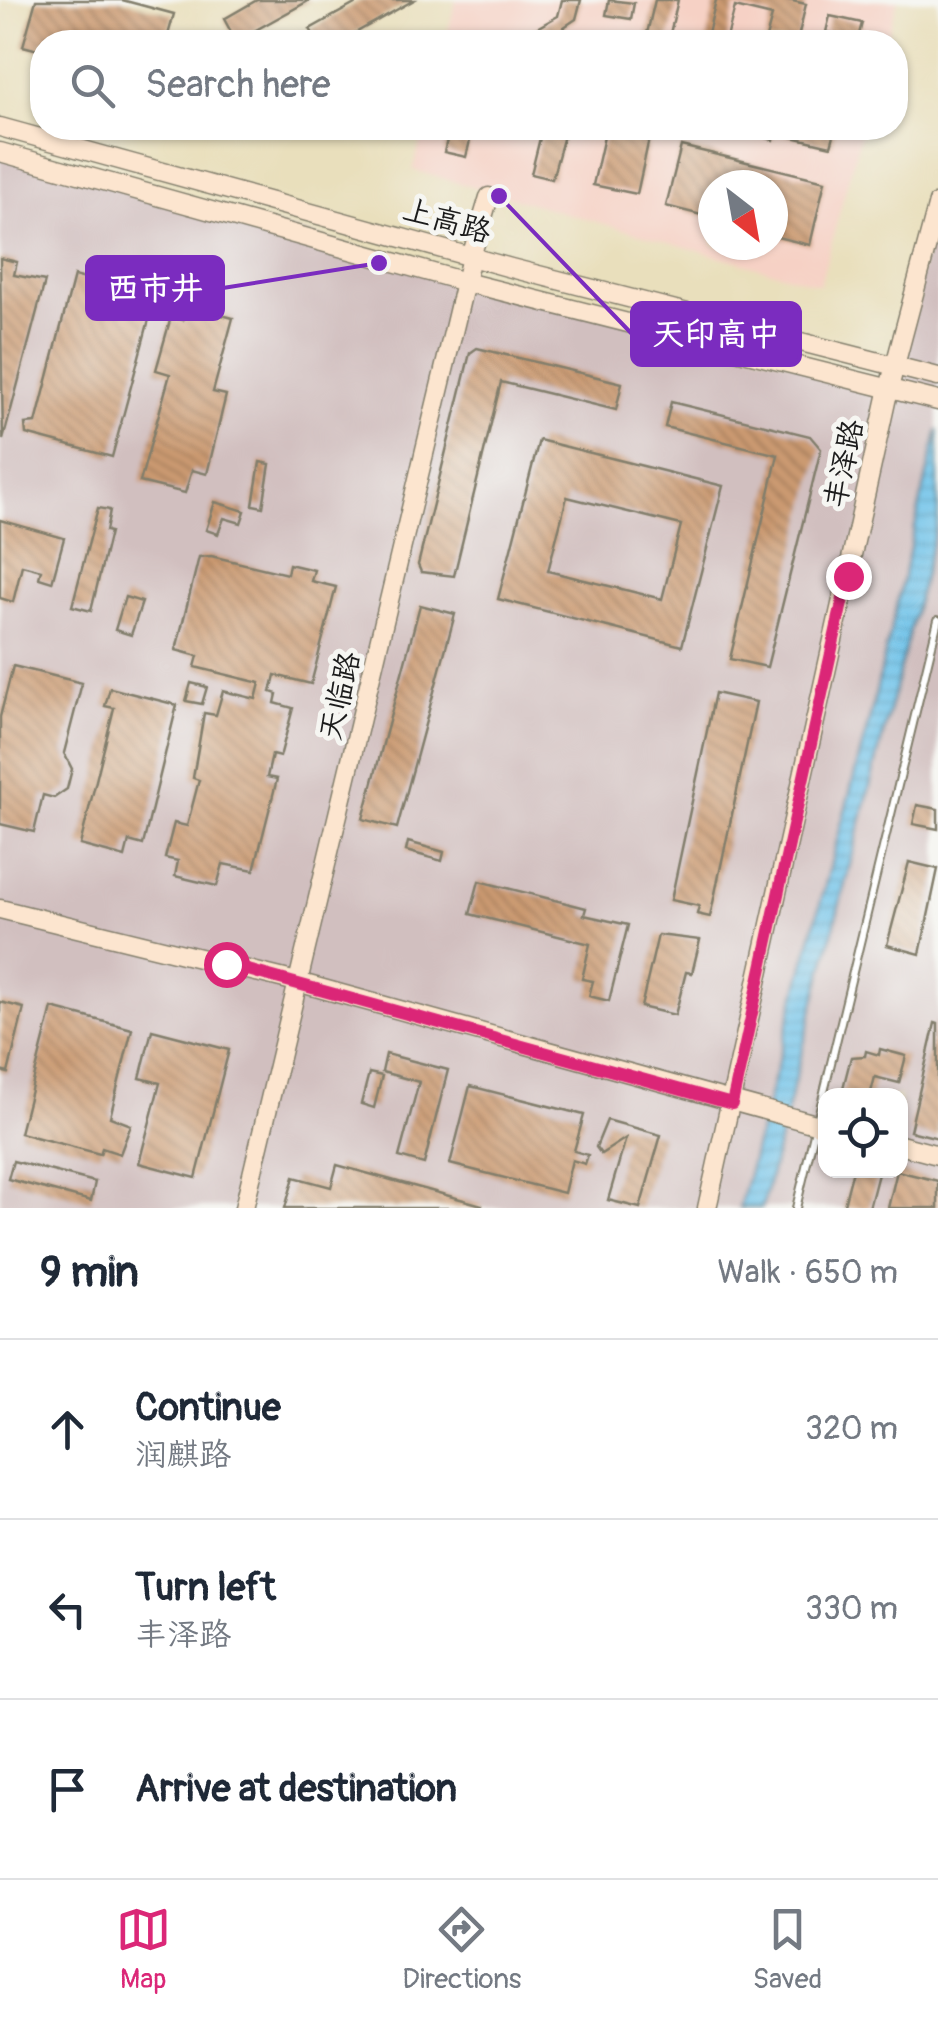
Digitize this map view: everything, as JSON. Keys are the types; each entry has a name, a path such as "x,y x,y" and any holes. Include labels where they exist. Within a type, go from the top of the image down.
{"main road":[{"name":"上高路","path":"0,127 30,135"},
{"name":"上高路","path":"47,140 471,257 938,377"},
{"name":"上高路","path":"0,152 466,282 938,401"},
{"name":"天临路","path":"244,1208 471,257 490,197"},
{"name":"丰泽路","path":"707,1208 889,388 938,203"},
{"path":"0,909 300,983 818,1125"},
{"path":"908,1148 938,1155"}],"lane":[{"path":"830,1088 938,620"},
{"path":"796,1208 818,1136"}],"shaded area":[{"path":"456,0 898,0 889,30 448,30"},
{"path":"421,140 859,140 820,285 732,260 788,260 788,170 698,170 698,251 413,170"},
{"path":"0,152 888,388 938,205 938,1208 0,1208"}],"water":[{"path":"938,429 938,521 762,1208 739,1208 870,717"}],"building":[{"path":"36,0 122,0 174,14 169,30 30,30 30,48 23,46"},
{"path":"257,0 310,0 256,30 230,30 224,19"},
{"path":"362,0 414,0 360,30 310,29"},
{"path":"562,0 581,0 576,19 564,27 566,30 533,30 558,16"},
{"path":"609,0 634,3 631,19 606,15"},
{"path":"655,0 678,0 671,30 648,30"},
{"path":"716,0 788,0 806,4 800,30 768,30 772,16 735,7 729,30 709,30"},
{"path":"830,16 862,23 860,30 826,30"},
{"path":"447,140 470,140 466,157 444,152"},
{"path":"540,140 563,140 552,179 531,174"},
{"path":"603,140 649,140 637,194 593,185"},
{"path":"805,140 833,140 831,146"},
{"path":"681,146 780,170 698,170 698,214 666,206"},
{"path":"788,172 825,181 810,245 788,240"},
{"path":"0,258 17,262 14,275 45,281 3,440"},
{"path":"74,276 155,297 112,457 26,434 25,424 36,423"},
{"path":"187,306 233,318 213,392 226,395 207,474 192,470 185,493 140,482 170,374 156,370 171,317 183,320"},
{"path":"477,348 622,383 616,410 501,382 454,576 421,572 418,565 470,353"},
{"path":"671,402 810,436 821,449 767,667 730,659 778,455 665,427"},
{"path":"539,440 723,486 682,646 498,599","holes":["567,497 681,525 662,599 548,571"]},
{"path":"260,462 270,464 263,507 253,505"},
{"path":"215,502 245,511 241,523 224,518 218,534 206,530"},
{"path":"98,508 110,510 106,531 110,532 91,611 72,606"},
{"path":"0,520 64,538 52,582 39,578 41,570 22,565 13,602 0,598"},
{"path":"211,556 287,574 289,564 314,570 311,581 336,587 311,684 275,675 271,692 277,694 275,703 293,708 280,757 272,755 267,777 277,779 254,870 223,864 217,886 175,876 178,861 165,858 174,823 187,826 199,780 193,778 204,713 216,715 223,691 256,699 260,683 195,667 198,656 176,650 199,557"},
{"path":"125,597 142,602 131,635 115,630"},
{"path":"420,605 455,614 397,828 363,819"},
{"path":"13,666 82,683 64,753 72,769 67,789 54,798 43,795 34,832 0,824 0,717"},
{"path":"191,683 207,687 202,704 186,701"},
{"path":"110,688 177,705 143,845 129,841 125,857 80,845 114,708 105,706"},
{"path":"715,693 756,702 710,917 697,914 699,906 671,900"},
{"path":"917,805 938,809 938,829 913,824"},
{"path":"408,842 444,852 442,861 406,851"},
{"path":"909,862 938,869 920,954 887,945"},
{"path":"479,881 586,908 584,915 628,925 609,1001 589,996 593,981 582,979 590,944 470,914"},
{"path":"658,935 700,940 692,973 686,972 675,1015 641,1007"},
{"path":"0,1002 24,1008 8,1073 0,1071"},
{"path":"52,1008 132,1029 110,1117 131,1125 120,1154 102,1148 100,1154 20,1133"},
{"path":"935,1023 938,1024 938,1138 910,1131"},
{"path":"152,1030 229,1050 196,1178 139,1163 160,1083 140,1078"},
{"path":"880,1049 906,1056 899,1083 875,1077 872,1088 843,1088 851,1057 865,1056 866,1051 879,1055"},
{"path":"386,1054 448,1070 424,1164 399,1157 419,1082 382,1072"},
{"path":"369,1073 382,1076 374,1108 361,1104"},
{"path":"470,1086 584,1115 574,1151 588,1155 585,1164 572,1160 564,1193 450,1164"},
{"path":"607,1120 661,1135 640,1208 608,1200 626,1138 601,1154 596,1147"},
{"path":"13,1161 95,1182 91,1201 8,1179"},
{"path":"337,1165 482,1208 285,1208 294,1177 331,1187"},
{"path":"908,1174 938,1181 938,1208 888,1208 895,1178 908,1178"},
{"path":"851,1178 877,1178 869,1208 843,1208"}],"place":[{"name":"天印高中","path":"499,196"},
{"name":"西市井","path":"379,263"}],"route":[{"path":"226,964 732,1104 848,576"}]}
